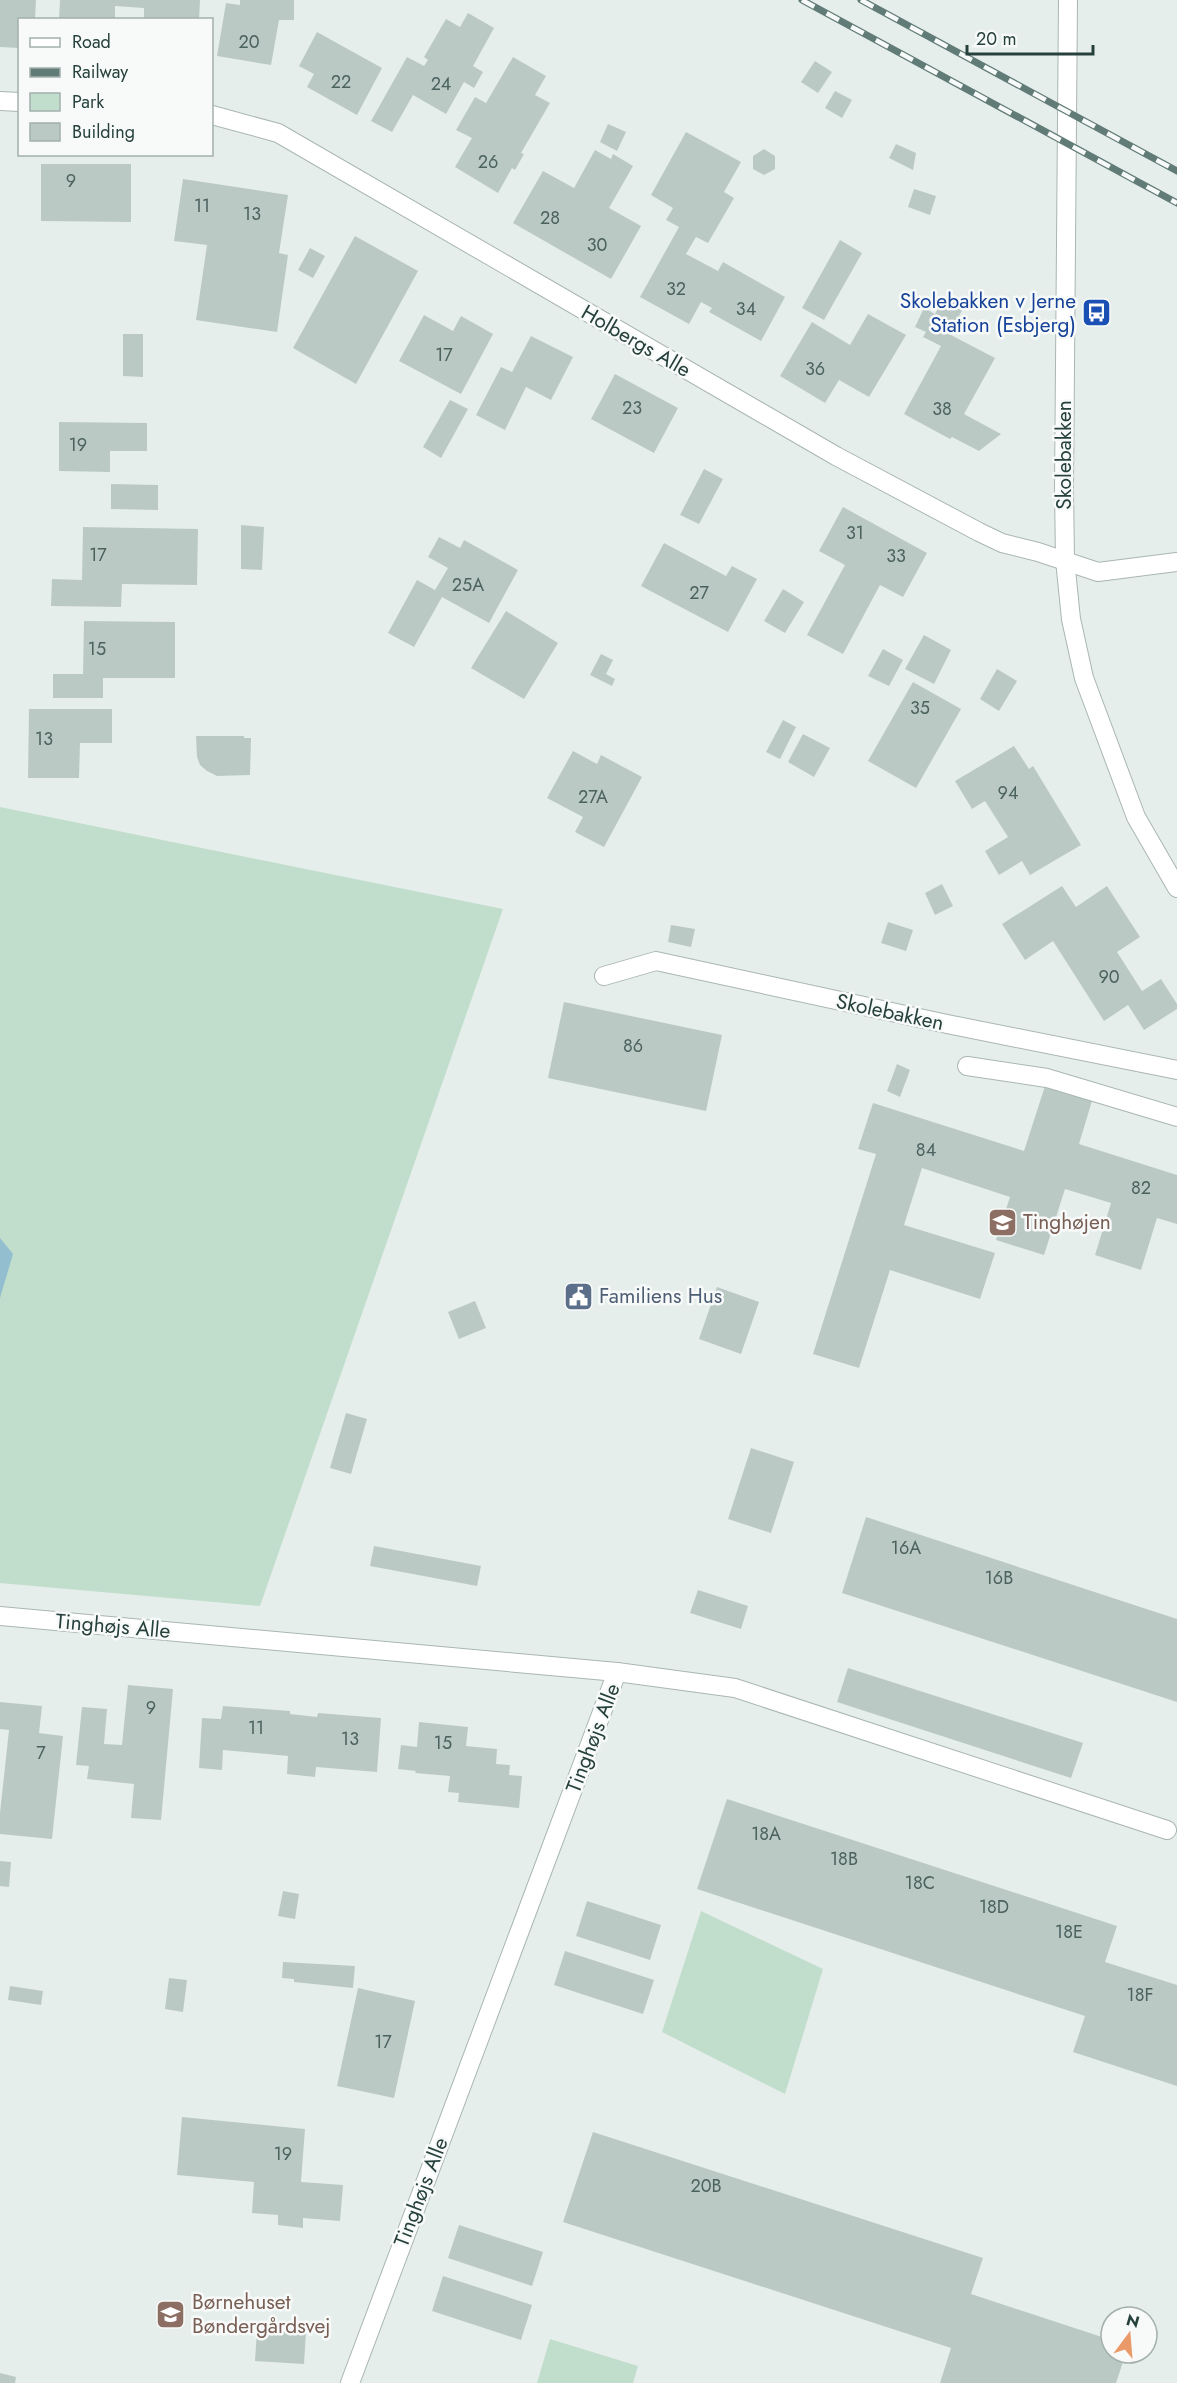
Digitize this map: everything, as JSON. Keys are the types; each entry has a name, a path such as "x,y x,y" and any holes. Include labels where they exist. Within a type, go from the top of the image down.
{"street":[{"name":"Skolebakken","path":"1068,0 1065,560 1071,619 1084,678 1136,817 1177,888"},
{"path":"0,101 18,102"},
{"name":"Holbergs Alle","path":"213,115 278,133 836,456 978,532 1002,543 1065,560 1098,572 1177,562"},
{"name":"Skolebakken","path":"604,976 656,961 1177,1071"},
{"path":"967,1066 1047,1078 1177,1118"},
{"name":"Tinghøjs Alle","path":"0,1616 617,1672 350,2383"},
{"path":"617,1672 735,1688 1167,1830"}],"green space":[{"path":"0,807 503,909 260,1606 0,1583"},
{"path":"701,1911 823,1969 785,2094 662,2032"},
{"path":"550,2339 638,2366 633,2383 537,2383"}],"water":[{"path":"0,1238 13,1254 0,1298"}],"building":[{"path":"0,0 36,0 35,18 18,18 18,48 0,47"},
{"path":"60,0 200,0 199,18 144,18 144,8 115,6 115,18 59,18"},
{"path":"240,0 294,0 294,20 279,20 271,65 217,56 226,3 240,5"},
{"path":"468,13 494,28 473,66 483,72 474,88 464,82 446,114 413,95 392,132 371,121 407,57 424,66 428,60 424,57 446,19 460,27"},
{"path":"317,32 382,68 357,115 307,87 314,74 299,66"},
{"path":"513,57 546,76 535,95 550,103 521,153 524,154 515,170 512,168 498,193 455,167 472,138 456,130 475,97 486,103"},
{"path":"815,61 832,72 818,93 801,82"},
{"path":"835,91 852,100 842,118 825,108"},
{"path":"608,124 626,132 617,151 600,142"},
{"path":"686,132 741,162 724,192 734,198 708,243 696,237 686,254 718,271 723,262 785,297 761,341 709,312 712,308 701,302 689,324 640,297 679,227 666,220 673,208 651,195"},
{"path":"896,144 916,153 913,170 889,158"},
{"path":"764,149 775,156 775,169 764,175 753,169 753,156"},
{"path":"595,150 611,159 613,154 633,166 609,208 641,226 611,279 513,223 543,171 574,188"},
{"path":"41,164 131,164 131,222 41,221"},
{"path":"183,179 288,195 279,253 288,255 277,332 196,320 207,245 174,241"},
{"path":"914,189 936,196 930,215 908,207"},
{"path":"355,236 418,271 356,384 293,348"},
{"path":"840,240 862,253 824,320 802,308"},
{"path":"310,248 325,256 313,278 298,270"},
{"path":"944,297 964,307 949,334 995,358 964,414 1001,434 979,451 952,437 950,439 904,414 941,346 923,337 926,332 915,327 924,308 935,314"},
{"path":"868,314 906,335 869,397 839,380 825,403 780,376 812,322 850,345"},
{"path":"424,315 453,331 461,316 493,334 461,394 399,361"},
{"path":"123,334 143,334 143,377 123,376"},
{"path":"531,336 573,357 551,400 526,387 505,430 476,415 501,367 512,372"},
{"path":"615,374 678,408 654,453 591,419"},
{"path":"450,400 468,409 441,458 423,447"},
{"path":"59,422 147,423 147,451 110,451 110,472 59,471"},
{"path":"704,469 723,479 699,524 680,515"},
{"path":"111,484 158,485 158,510 111,509"},
{"path":"843,507 927,553 903,597 880,585 843,654 807,635 845,565 819,551"},
{"path":"241,525 264,527 262,570 241,569"},
{"path":"83,527 198,529 197,585 122,584 121,607 51,606 52,579 82,580"},
{"path":"439,537 460,548 464,540 518,570 489,623 442,597 414,647 388,633 417,580 435,590 448,568 428,557"},
{"path":"664,543 726,576 732,566 757,579 728,632 641,586"},
{"path":"783,589 804,602 785,633 764,621"},
{"path":"506,611 558,643 524,699 471,668"},
{"path":"84,621 175,622 175,678 103,678 103,698 53,698 53,674 83,674"},
{"path":"924,635 951,650 934,684 905,669"},
{"path":"883,649 903,660 889,686 868,676"},
{"path":"601,654 613,660 606,674 615,679 612,686 590,675"},
{"path":"997,669 1017,681 999,711 980,699"},
{"path":"913,682 961,709 916,788 868,761"},
{"path":"29,709 112,709 112,743 80,743 79,778 28,778"},
{"path":"783,720 796,727 780,759 766,752"},
{"path":"803,734 830,748 814,777 788,762"},
{"path":"196,736 251,738 250,775 217,776 207,771 200,765 197,757"},
{"path":"1014,746 1029,769 1033,766 1081,845 1030,875 1022,861 999,875 985,851 1008,837 985,801 972,809 955,781"},
{"path":"573,751 597,764 601,755 642,777 604,847 575,832 583,817 547,798"},
{"path":"942,884 953,906 935,915 925,893"},
{"path":"1062,886 1076,907 1107,886 1140,937 1117,952 1142,991 1161,979 1177,1004 1177,1009 1144,1030 1128,1005 1104,1021 1053,941 1025,960 1002,924"},
{"path":"888,922 913,930 906,951 881,943"},
{"path":"671,925 695,929 691,947 668,942"},
{"path":"564,1002 722,1035 706,1111 548,1078"},
{"path":"897,1064 910,1070 900,1097 887,1091"},
{"path":"1045,1086 1092,1101 1079,1144 1177,1175 1177,1224 1157,1218 1141,1270 1095,1255 1111,1203 1065,1189 1044,1255 996,1240 1010,1197 922,1168 904,1225 995,1253 980,1299 890,1270 859,1368 813,1354 876,1154 858,1149 873,1103 1024,1151"},
{"path":"717,1287 759,1302 741,1354 699,1339"},
{"path":"475,1301 486,1328 459,1339 448,1312"},
{"path":"346,1413 367,1419 351,1474 330,1468"},
{"path":"751,1448 794,1462 771,1533 728,1519"},
{"path":"866,1517 1177,1619 1177,1702 842,1593"},
{"path":"374,1546 481,1566 477,1586 370,1566"},
{"path":"698,1590 748,1606 741,1629 690,1613"},
{"path":"848,1668 1083,1743 1071,1778 837,1702"},
{"path":"128,1685 173,1689 161,1820 131,1818 134,1784 87,1779 89,1766 76,1765 82,1707 107,1709 104,1744 122,1745"},
{"path":"0,1702 42,1706 39,1733 63,1736 52,1839 0,1834 0,1813 9,1730 0,1729"},
{"path":"223,1706 290,1711 290,1714 317,1717 318,1713 381,1718 377,1772 316,1767 315,1777 287,1774 288,1756 223,1750 222,1770 199,1768 202,1718 221,1719"},
{"path":"419,1722 468,1727 466,1746 497,1749 496,1764 510,1765 509,1775 522,1776 519,1808 458,1802 459,1793 448,1792 450,1776 398,1769 401,1745 417,1747"},
{"path":"727,1799 1117,1926 1105,1962 1177,1985 1177,2086 1073,2052 1085,2016 697,1889"},
{"path":"0,1861 11,1862 9,1887 0,1886"},
{"path":"283,1891 299,1894 295,1919 278,1916"},
{"path":"587,1901 661,1925 650,1960 576,1936"},
{"path":"565,1951 654,1980 643,2014 554,1985"},
{"path":"283,1962 355,1966 353,1988 294,1982 294,1979 282,1978"},
{"path":"169,1978 187,1980 183,2012 165,2009"},
{"path":"10,1986 43,1991 41,2005 8,2000"},
{"path":"358,1988 415,2001 394,2098 337,2086"},
{"path":"182,2117 305,2129 301,2182 343,2185 340,2221 303,2218 303,2228 278,2225 278,2215 252,2213 254,2182 177,2175"},
{"path":"593,2132 983,2258 971,2294 1099,2336 1099,2365 1122,2365 1116,2383 940,2383 951,2348 563,2222"},
{"path":"459,2225 543,2252 532,2286 448,2258"},
{"path":"443,2276 532,2305 521,2340 432,2311"},
{"path":"257,2329 306,2332 304,2364 255,2361"},
{"path":"0,2373 16,2377 15,2383 0,2383"}],"railway":[{"path":"802,0 1177,203"},
{"path":"861,0 1177,171"}],"place":[{"name":"Skolebakken v Jerne Station (Esbjerg)","path":"1097,313"},
{"name":"Tinghøjen","path":"1002,1222"},
{"name":"Familiens Hus","path":"578,1296"},
{"name":"Børnehuset Bøndergårdsvej","path":"171,2314"}]}
